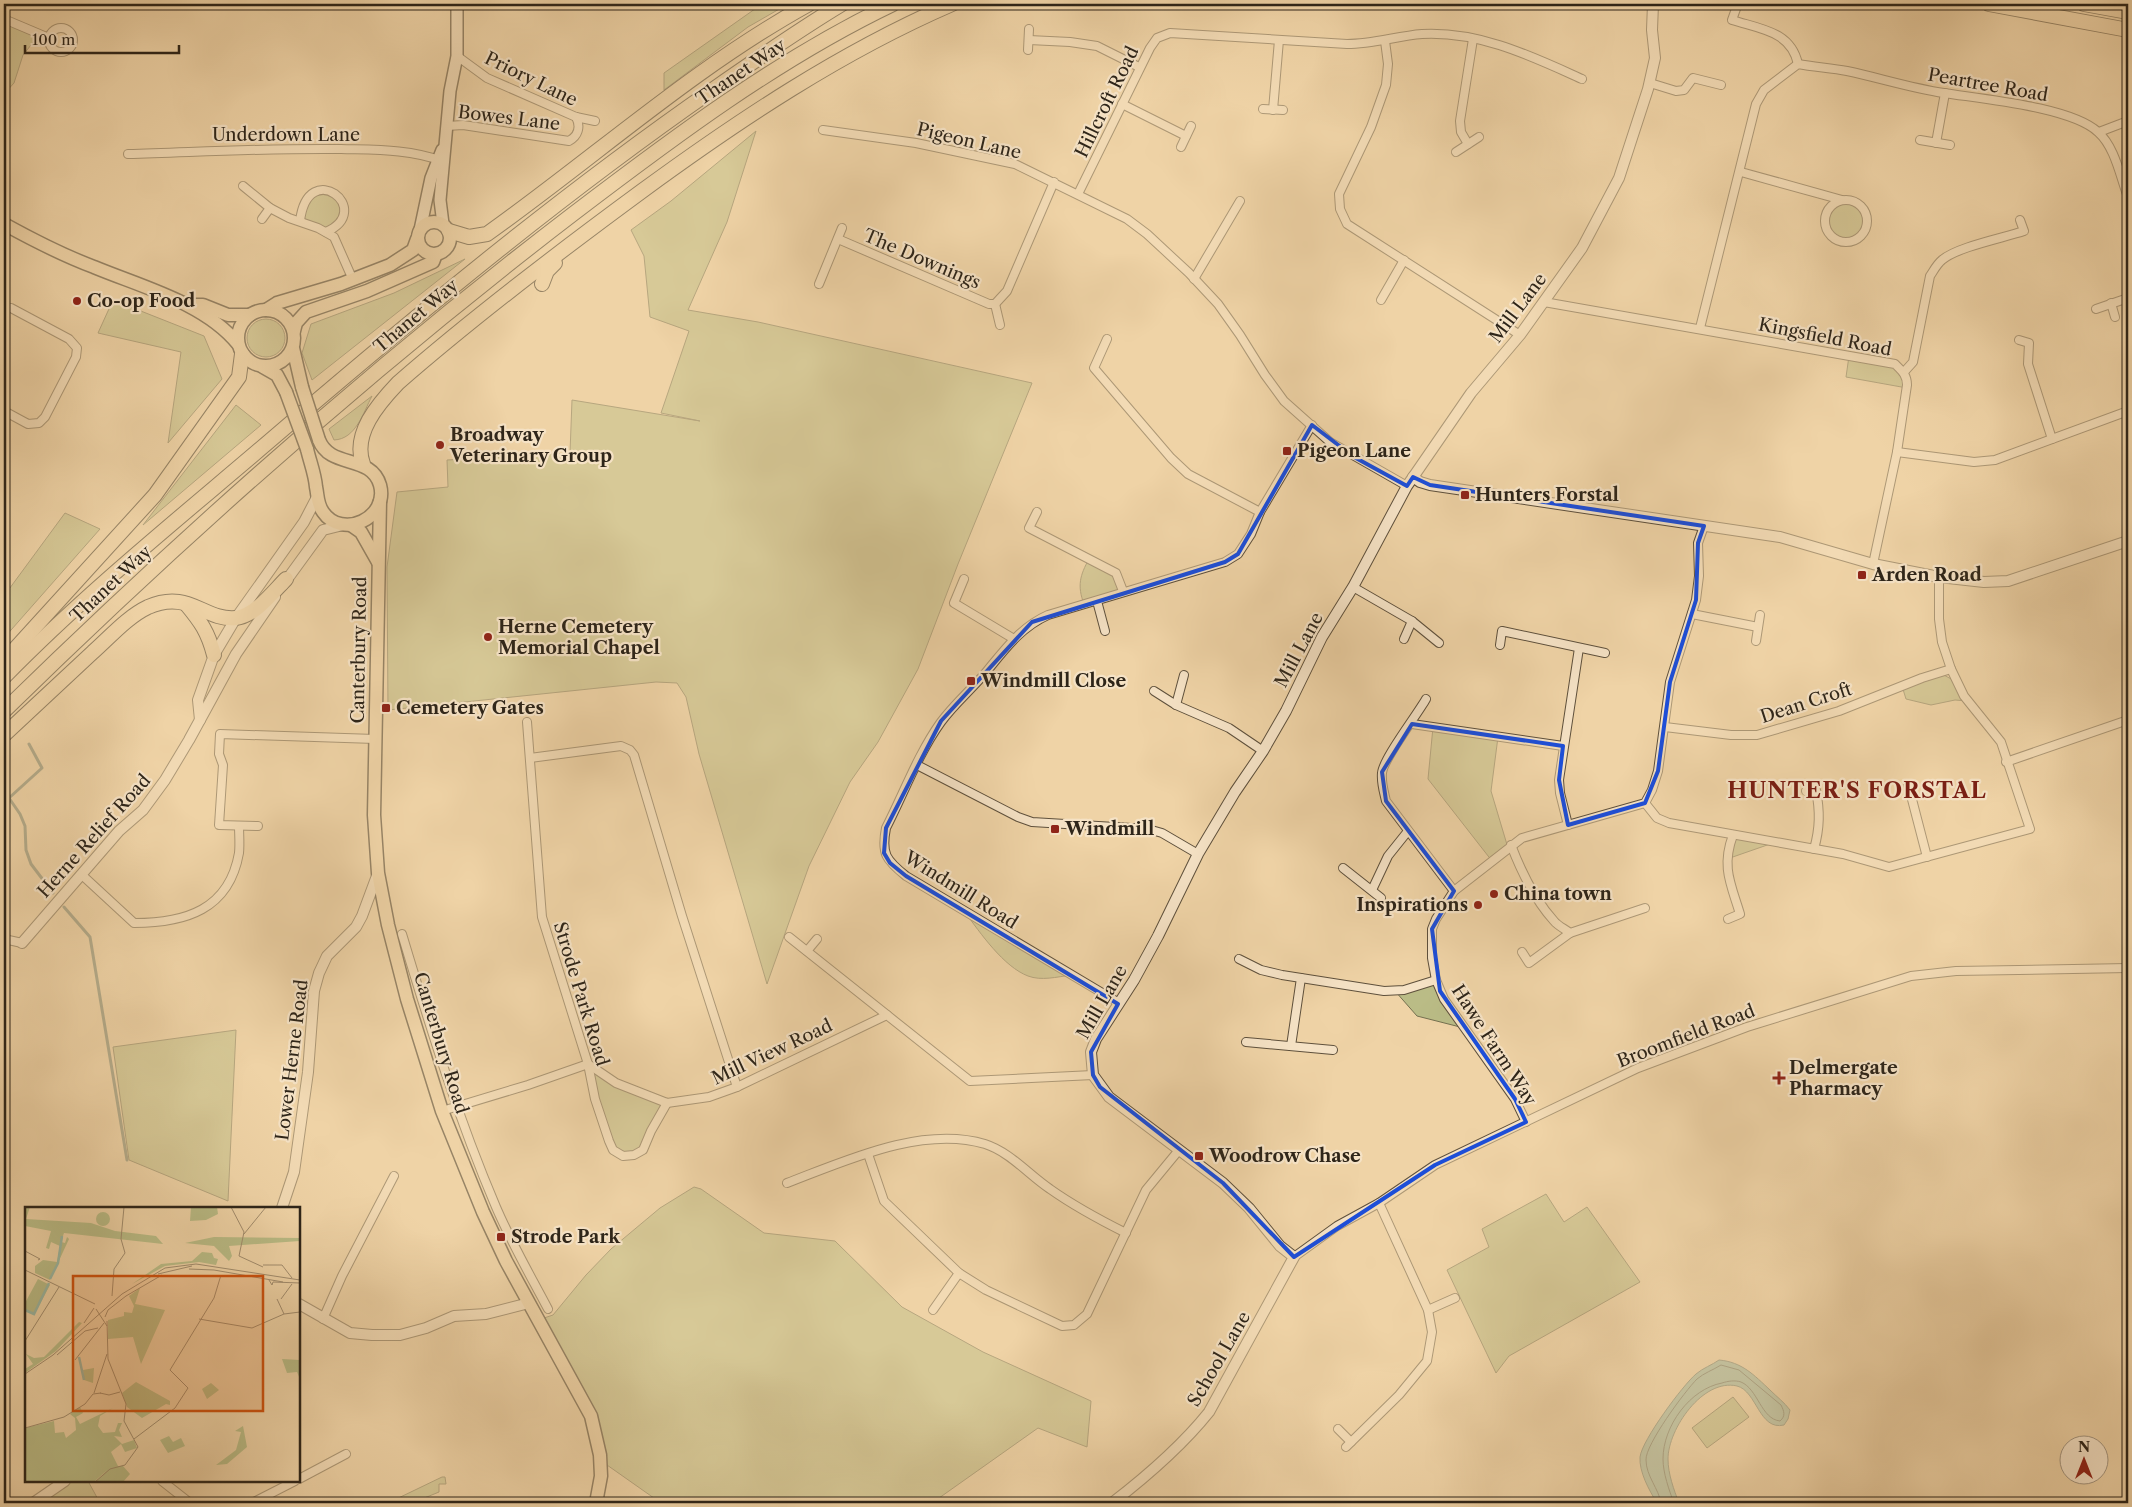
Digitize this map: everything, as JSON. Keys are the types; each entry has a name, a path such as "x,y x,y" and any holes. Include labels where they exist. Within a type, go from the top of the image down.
{"highway":[{"path":"446,228 469,236 487,234 615,135 719,61 809,4"},
{"name":"Thanet Way","path":"4,677 106,581 491,255 676,116 784,40 842,4"},
{"name":"Thanet Way","path":"4,711 122,597 280,454 522,253 676,138 749,88 799,56 893,4"},
{"path":"363,464 359,450 362,434 389,392 421,363 574,242 693,154 777,98 900,27 952,4"},
{"path":"1989,4 2128,30"},
{"path":"2084,4 2128,12"},
{"path":"542,284 547,271 574,242"},
{"path":"4,661 155,495 239,377 240,349"},
{"path":"4,735 135,615 148,607 161,603 183,602 221,616 236,618 255,609 286,579"},
{"path":"183,602 202,623 210,638 214,655"}],"main road":[{"path":"189,305 203,306 228,315 250,315 266,310 277,303 353,280 399,261 413,250 445,144 457,56 457,4"},
{"path":"419,234 422,249 426,252 436,254 445,250 450,241 440,200 441,160"},
{"path":"419,234 430,222 446,228"},
{"path":"4,224 50,249 189,305 224,328 248,360 277,376 286,392 307,449 324,514 331,520 349,525 361,523 370,517 380,501"},
{"name":"Thanet Way","path":"294,331 296,323 306,312 389,282 433,262 436,254"},
{"path":"266,310 283,316 294,331 293,348 302,388 319,440 329,454 346,461 363,464"},
{"path":"240,349 240,328 250,315"},
{"path":"263,367 277,364 289,355 293,348"},
{"name":"Canterbury Road","path":"363,464 375,474 381,493 378,562 374,825 378,873 388,925 407,999 442,1110 483,1212 506,1261 591,1416 600,1455 601,1476 596,1503"},
{"name":"Canterbury Road","path":"349,525 361,532 378,562"}],"street":[{"name":"Mill Lane","path":"1093,1075 1091,1052 1096,1039 1158,936 1198,854 1286,711 1322,637 1353,587 1407,486 1471,393 1520,335 1582,248 1619,178 1650,83 1655,58 1652,30 1653,4"},
{"path":"1700,328 1756,104 1764,90 1798,64 1794,50 1782,38 1732,20 1737,6"},
{"path":"4,19 49,38"},
{"path":"1028,50 1029,29"},
{"name":"Hillcroft Road","path":"1078,194 1139,67 1156,38 1170,32 1347,44 1385,41 1421,34 1450,34 1515,49 1582,79"},
{"path":"1468,144 1461,132 1460,121 1473,39"},
{"path":"1029,40 1070,42 1097,46 1139,67"},
{"path":"1273,110 1279,40"},
{"path":"1385,41 1388,64 1386,85 1371,127 1339,194 1340,209 1347,224 1520,335"},
{"name":"Priory Lane","path":"457,56 487,78 576,117 595,121"},
{"name":"Peartree Road","path":"1798,64 1847,71 1945,94 1968,95 2062,114 2083,121 2099,132 2111,149 2128,197"},
{"path":"1650,83 1676,91 1684,90 1693,78 1720,85"},
{"path":"1936,143 1945,94"},
{"path":"1122,104 1186,136"},
{"path":"1264,109 1283,110"},
{"name":"Bowes Lane","path":"447,126 463,126 569,141 577,134 579,126 576,117"},
{"path":"2099,132 2128,120"},
{"path":"1181,147 1191,126"},
{"name":"Pigeon Lane","path":"823,130 890,139 1015,164 1127,219 1147,234 1218,304 1240,335 1264,375 1284,401 1330,442 1407,486"},
{"path":"1456,152 1479,137"},
{"path":"1920,140 1950,145"},
{"name":"Underdown Lane","path":"128,154 245,149 381,150 417,153 441,160"},
{"path":"1740,172 1856,203 1865,213 1867,220 1863,233 1851,241 1838,240 1828,231 1826,225 1825,218 1831,206 1842,200"},
{"name":"The Downings","path":"838,239 989,304 995,304 1007,291 1054,182"},
{"path":"243,186 270,208 326,232 337,240 353,280"},
{"path":"300,221 308,196 315,191 326,190 336,193 345,206 344,214 338,223 326,232"},
{"path":"1194,279 1240,201"},
{"path":"262,219 270,208"},
{"path":"1904,372 1913,362 1930,276 1937,265 1943,259 1962,250 2024,231 2020,220"},
{"name":"The Downings","path":"819,284 842,228"},
{"path":"1382,300 1404,260"},
{"path":"2096,309 2128,298"},
{"name":"Kingsfield Road","path":"1544,302 1700,328 1894,364 1904,372 1908,385 1897,452 1873,564"},
{"name":"The Downings","path":"995,304 1000,325"},
{"path":"2110,304 2115,317"},
{"path":"4,411 28,424 39,423 45,417 76,357 77,348 69,339 11,308"},
{"path":"1107,339 1094,368 1171,458 1188,474 1260,512"},
{"path":"2019,340 2029,343 2028,364 2052,439"},
{"path":"1897,452 1974,462 1996,460 2128,411"},
{"name":"Windmill Road","path":"1119,1003 906,876 890,863 884,853 883,842 886,828 941,721 972,689 1014,639 1032,622 1048,615 1225,562 1238,554 1260,512 1312,425"},
{"path":"1413,477 1420,482 1430,485 1780,537 1873,564 1939,577 1984,582 2008,581 2128,541"},
{"path":"200,720 198,700 214,655 236,618 296,535 311,511 317,492"},
{"path":"1037,512 1030,528 1116,573 1123,591"},
{"name":"Herne Relief Road","path":"22,943 119,831 143,810 165,780 236,654 286,579 323,530 349,525"},
{"path":"1704,526 1698,543 1699,576 1692,614 1670,682 1658,771 1652,790 1645,803 1657,818 1669,823 1843,854 1889,867 2030,829 2006,762 2001,742 1964,696 1951,669 1941,634 1939,577"},
{"path":"964,579 954,603 1014,639"},
{"path":"1353,587 1412,621 1439,643"},
{"path":"1097,601 1105,631"},
{"path":"1692,614 1758,627"},
{"path":"1756,641 1760,615"},
{"path":"1404,639 1412,621"},
{"path":"1500,644 1502,631 1605,653"},
{"path":"1568,825 1560,793 1559,780 1579,648"},
{"name":"Dean Croft","path":"1665,727 1731,735 1757,735 1839,711 1922,678 1951,669"},
{"path":"1176,705 1184,675"},
{"path":"1154,691 1176,705 1229,728 1263,751"},
{"path":"1426,699 1412,724 1386,760 1382,772 1383,788 1386,801 1454,891"},
{"path":"2006,762 2128,720"},
{"name":"Strode Park Road","path":"527,722 542,917 588,1064 595,1099 613,1150 623,1156 643,1150 650,1131 666,1103"},
{"path":"1412,724 1563,746"},
{"path":"258,826 219,825 223,765 219,754 220,734 375,739"},
{"path":"530,758 621,746 630,750 634,755 682,916 737,1088"},
{"path":"917,765 1018,817 1032,822 1148,829 1162,834 1198,854"},
{"path":"1908,784 1927,857"},
{"path":"1806,791 1816,790 1820,813 1819,832 1814,849"},
{"name":"Hawe Farm Way","path":"1526,1122 1511,1092 1444,999 1436,980 1432,958 1432,929 1436,919 1454,891 1522,838 1645,803"},
{"path":"82,875 134,923 151,923 202,912 219,898 231,876 238,853 239,826"},
{"path":"1372,890 1388,856 1408,831"},
{"path":"1728,918 1740,914 1726,865 1727,850 1733,835"},
{"path":"1511,845 1533,891 1554,922 1570,933"},
{"path":"1343,868 1381,898"},
{"name":"Lower Herne Road","path":"282,1207 294,1172 308,1072 314,991 319,973 326,956 356,927 378,873"},
{"path":"1522,952 1529,963 1570,933 1645,908"},
{"name":"Canterbury Road","path":"402,934 456,1106 496,1209 519,1256 543,1291 548,1309"},
{"path":"789,936 970,1081 1093,1075 1109,1097 1223,1183 1249,1208 1280,1246 1294,1257"},
{"path":"4,939 22,943"},
{"path":"807,951 817,939"},
{"path":"1239,959 1261,970 1384,991 1404,990 1436,980"},
{"name":"Broomfield Road","path":"1294,1257 1337,1226 1379,1203 1435,1165 1638,1068 1747,1026 1911,976 1956,970 2128,968"},
{"path":"1291,1046 1301,978"},
{"name":"Mill View Road","path":"588,1064 616,1083 666,1103 709,1097 737,1088 887,1014"},
{"path":"1246,1042 1333,1050"},
{"path":"442,1110 528,1085 588,1064"},
{"path":"787,1183 868,1154 917,1141 958,1140 986,1144 1013,1159 1048,1188 1076,1207 1126,1233"},
{"path":"868,1154 884,1201 959,1273 986,1290 1062,1326 1074,1325 1087,1314 1146,1190 1179,1150"},
{"path":"318,1316 342,1276 394,1176"},
{"path":"1338,1429 1349,1445 1399,1395 1427,1361 1432,1332 1428,1310 1379,1203"},
{"name":"School Lane","path":"1112,1503 1147,1476 1194,1431 1209,1412 1223,1390 1294,1257"},
{"path":"933,1310 959,1273"},
{"path":"1428,1310 1455,1298"},
{"path":"300,1305 350,1333 400,1335 426,1328 454,1316 486,1314 529,1303"},
{"path":"300,1314 318,1316"},
{"path":"300,1478 346,1454"},
{"path":"33,1503 64,1482"},
{"path":"163,1482 189,1503"},
{"path":"252,1503 293,1482"}],"highlighted area":[{"path":"1312,425 1354,457 1407,486 1413,477 1430,485 1704,526 1698,543 1696,600 1670,682 1658,771 1645,803 1568,825 1559,780 1563,746 1412,724 1382,772 1386,801 1454,891 1432,929 1440,991 1515,1099 1526,1122 1435,1165 1294,1257 1223,1183 1100,1087 1093,1075 1091,1052 1118,1004 906,876 890,863 884,853 886,828 941,721 1032,622 1225,562 1238,554"}],"green space":[{"path":"762,4 788,4 748,27 664,90 664,73"},
{"path":"4,19 39,35 23,55 14,83 4,94"},
{"path":"756,131 727,222 688,310 758,322 1032,383 958,564 918,669 878,742 850,782 809,866 767,984 699,754 686,697 677,683 656,682 388,710 387,567 397,492 448,487 447,460 570,453 572,400 700,421 661,413 689,331 650,317 644,256 631,230 671,201"},
{"path":"326,190 345,206 331,229 300,221 308,196"},
{"path":"1846,200 1861,206 1867,221 1861,236 1846,242 1831,236 1825,221 1831,206"},
{"path":"465,259 312,380 302,353 311,324 394,293"},
{"path":"113,300 204,336 222,379 168,443 181,352 98,333"},
{"path":"266,319 279,325 285,338 279,351 266,357 253,351 247,338 253,325"},
{"path":"1849,356 1895,364 1903,371 1907,388 1846,377"},
{"path":"372,396 362,417 353,430 342,439 334,440 329,429"},
{"path":"236,405 261,425 143,525"},
{"path":"65,513 100,529 4,638 4,596"},
{"path":"1089,559 1116,573 1123,591 1084,604 1080,581"},
{"path":"1942,674 1953,680 1968,701 1955,700 1931,705 1906,699 1902,686"},
{"path":"1433,727 1498,737 1491,791 1508,848 1492,861 1428,779"},
{"path":"1733,835 1773,843 1727,859"},
{"path":"965,912 1071,975 1038,978 1019,972 993,949"},
{"path":"1436,980 1464,1028 1417,1016 1395,991"},
{"path":"236,1030 228,1201 129,1160 113,1047"},
{"path":"588,1064 616,1083 667,1103 643,1150 634,1155 613,1150"},
{"path":"694,1187 701,1189 764,1233 835,1241 902,1307 983,1352 1091,1401 1087,1447 1038,1428 932,1503 661,1503 607,1465 600,1455 597,1437 538,1320 553,1315 586,1275 611,1249 660,1208"},
{"path":"1546,1194 1564,1222 1587,1207 1640,1282 1509,1356 1496,1373 1447,1270 1489,1247 1482,1229"},
{"path":"1733,1397 1749,1417 1707,1448 1692,1428"},
{"path":"445,1477 446,1484 439,1484 439,1492 422,1499 420,1503 388,1503"},
{"path":"57,1482 89,1482 100,1503 27,1503"}],"water":[{"path":"1719,1360 1734,1363 1753,1374 1790,1410 1788,1419 1784,1425 1776,1425 1769,1422 1763,1417 1744,1389 1737,1386 1724,1386 1712,1390 1690,1408 1674,1434 1670,1447 1669,1470 1679,1503 1657,1503 1641,1469 1640,1457 1642,1449 1664,1413 1690,1380"}],"waterway":[{"path":"29,744 42,768 9,798 20,814 25,826 26,850 31,864 53,893"},
{"path":"64,907 90,937 127,1160"}],"place":[{"name":"Co-op Food","path":"77,301"},
{"name":"Broadway Veterinary Group","path":"440,445"},
{"name":"Pigeon Lane","path":"1287,451"},
{"name":"Hunters Forstal","path":"1465,495"},
{"name":"Arden Road","path":"1862,575"},
{"name":"Herne Cemetery Memorial Chapel","path":"488,637"},
{"name":"Windmill Close","path":"971,681"},
{"name":"Cemetery Gates","path":"386,708"},
{"name":"Windmill","path":"1055,829"},
{"name":"China town","path":"1494,894"},
{"name":"Inspirations","path":"1478,905"},
{"name":"Delmergate Pharmacy","path":"1779,1078"},
{"name":"Woodrow Chase","path":"1199,1156"},
{"name":"Strode Park","path":"501,1237"}],"district":[{"name":"HUNTER'S FORSTAL","path":"1857,790"}]}
